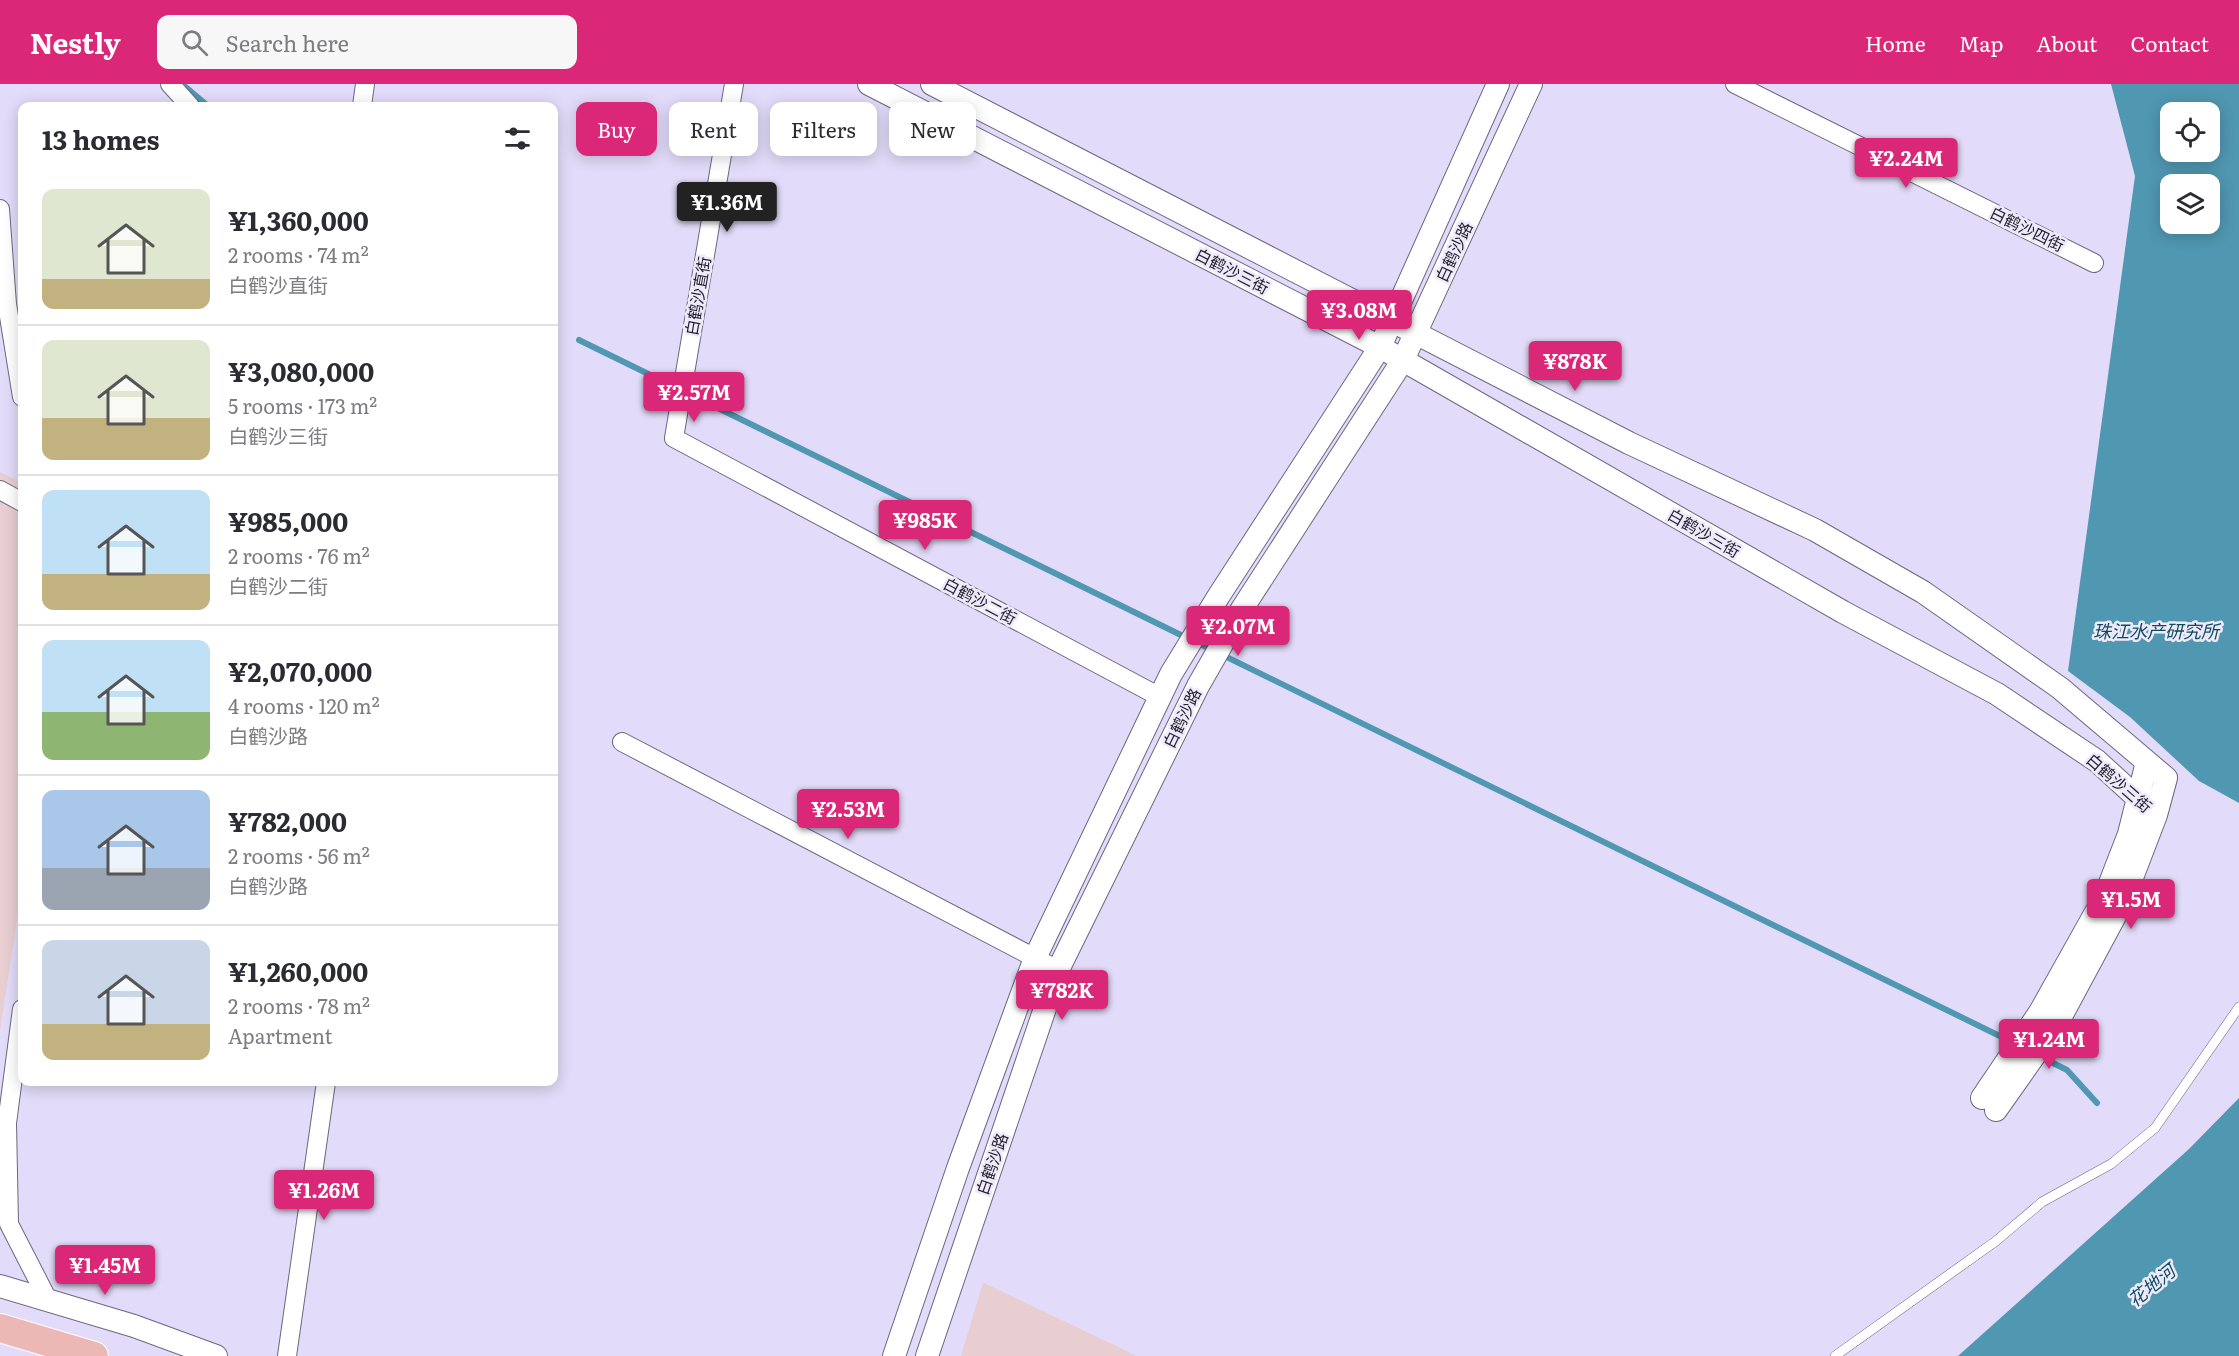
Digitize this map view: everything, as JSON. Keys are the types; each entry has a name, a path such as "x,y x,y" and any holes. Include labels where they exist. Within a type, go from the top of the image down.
{"main road":[{"path":"0,1328 94,1356"}],"street":[{"path":"170,84 186,102"},
{"path":"363,102 365,84"},
{"name":"白鹤沙直街","path":"674,438 734,84"},
{"name":"白鹤沙三街","path":"869,84 1380,347 1843,612 1997,694 2097,761 2156,815 2166,778 2060,688 1923,592 1815,530 1629,443 932,84"},
{"name":"白鹤沙路","path":"894,1356 958,1168 1035,958 1171,674 1218,597 1380,347 1498,84"},
{"name":"白鹤沙路","path":"927,1356 1058,970 1198,686 1242,609 1403,360 1531,84"},
{"name":"白鹤沙四街","path":"1735,84 2094,262"},
{"path":"0,209 7,304 18,372"},
{"name":"白鹤沙二街","path":"674,438 1160,697"},
{"path":"0,490 18,500"},
{"path":"622,742 1058,970"},
{"path":"2049,1017 2105,896 2129,834 2147,762"},
{"path":"1995,1096 2123,901 2156,815"},
{"path":"18,1039 7,1123 9,1224 48,1300"},
{"path":"287,1356 325,1086"},
{"path":"0,1286 134,1326 203,1354"}],"lane":[{"path":"1835,1356 1996,1241 2042,1202 2110,1164 2155,1128 2239,1007"}],"shaded area":[{"path":"0,472 18,481 18,914 0,1031"},
{"path":"984,1283 1137,1356 961,1356"}],"water":[{"name":"珠江水产研究所","path":"2111,84 2239,84 2239,803 2199,781 2130,717 2068,671 2135,176"},
{"name":"花地河","path":"2239,1098 2239,1356 1958,1356 2189,1149"}],"waterway":[{"path":"182,84 203,102"},
{"path":"579,340 1187,638"},
{"path":"1196,642 2014,1043"},
{"path":"2039,1056 2067,1070 2097,1103"}]}
